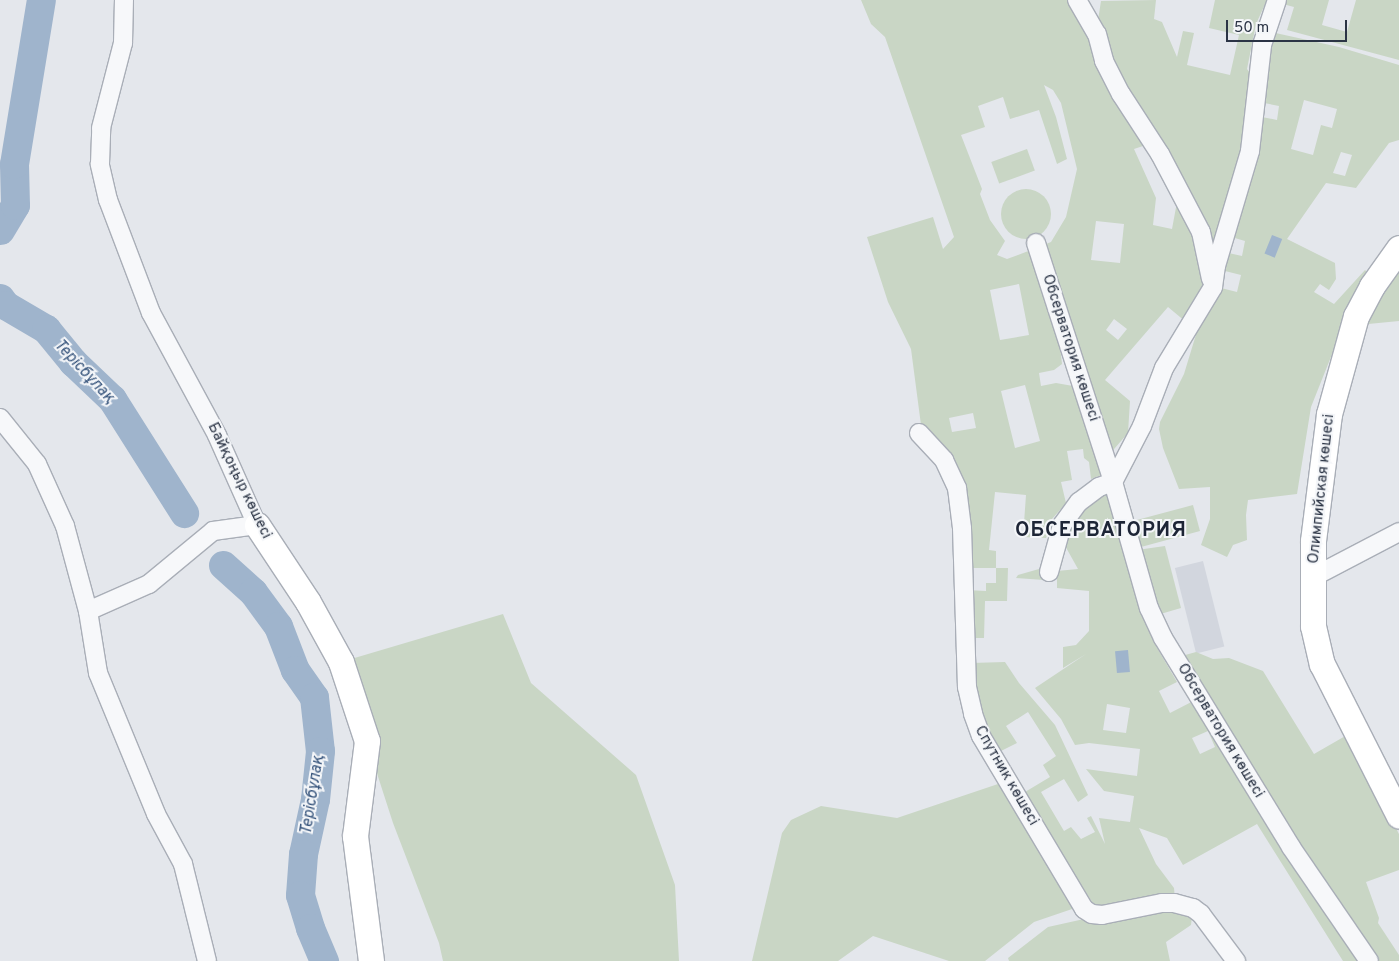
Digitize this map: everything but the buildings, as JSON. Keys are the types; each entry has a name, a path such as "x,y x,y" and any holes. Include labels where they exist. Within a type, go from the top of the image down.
{"street":[{"name":"Байқоңыр көшесі","path":"124,0 123,43 102,128 100,164 108,200 151,313 217,434 257,525 308,602 341,662 367,741 355,836 371,961"},
{"path":"1077,0 1097,34 1104,61 1121,94 1160,154 1201,232 1213,287"},
{"path":"1048,572 1062,525 1066,518 1079,502 1099,487 1113,482 1142,426 1164,368 1213,287 1216,266 1250,151 1262,45 1277,0"},
{"name":"Обсерватория көшесі","path":"1036,243 1113,482 1149,608 1163,638 1292,847 1368,961"},
{"name":"Олимпийская көшесі","path":"1399,248 1372,286 1356,316 1338,376 1327,424 1313,541 1313,626 1322,664 1399,816"},
{"path":"0,418 38,464 65,526 88,611 98,674 156,814 183,864 207,961"},
{"name":"Спутник көшесі","path":"919,433 944,460 958,488 962,528 967,687 973,714 981,736 1084,909 1092,914 1102,915 1162,903 1174,903 1193,908 1201,914 1236,961"},
{"path":"88,611 149,584 213,531 257,525"},
{"path":"1313,578 1399,532"}],"shaded area":[{"path":"1203,561 1224,646 1196,653 1175,568"}],"green space":[{"path":"861,0 1077,0 1096,33 1101,1 1156,0 1154,19 1162,22 1177,57 1183,31 1194,33 1187,65 1230,75 1239,35 1209,28 1215,0 1267,0 1256,24 1247,69 1257,82 1255,98 1249,96 1243,149 1250,151 1226,234 1220,233 1213,266 1211,265 1202,226 1197,224 1160,154 1141,126 1146,145 1134,149 1156,198 1153,225 1172,229 1177,202 1185,207 1198,234 1208,277 1186,322 1168,307 1105,380 1130,401 1128,433 1108,456 1078,353 1054,292 1041,246 1051,242 1066,217 1077,169 1061,103 1053,90 1044,85 1056,117 1067,159 1057,164 1039,110 1010,119 1003,97 978,106 985,127 961,135 982,189 980,194 990,220 1005,241 997,255 1007,259 1031,250 1059,337 1062,364 1054,370 1039,373 1041,386 1056,383 1073,386 1085,405 1104,474 1091,479 1089,462 1084,458 1083,449 1067,451 1072,480 1061,482 1066,503 1052,519 1046,538 1023,537 1026,495 995,492 989,550 996,551 996,568 967,568 967,526 959,474 951,457 921,425 911,349 888,302 867,237 933,217 943,249 954,237 885,37 871,24","holes":["1096,221 1124,224 1120,263 1091,260","1019,284 1029,335 1000,340 990,290","1114,319 1127,329 1118,340 1106,330","1025,385 1040,441 1015,448 1001,391","973,413 976,428 952,432 949,418"]},
{"path":"1280,0 1329,0 1322,25 1347,32 1356,0 1399,0 1399,60 1287,30 1294,7 1279,3"},
{"path":"1271,32 1339,47 1399,65 1399,140 1389,143 1356,188 1326,183 1287,239 1335,263 1336,279 1329,290 1320,284 1314,292 1334,304 1365,270 1371,276 1348,314 1311,407 1297,494 1248,500 1246,515 1247,540 1233,545 1227,557 1201,545 1210,519 1210,487 1179,489 1163,448 1159,429 1160,422 1184,374 1198,328 1217,287 1237,292 1241,275 1221,270 1224,252 1242,256 1245,241 1228,236 1257,116 1277,120 1279,106 1259,102","holes":["1304,100 1337,109 1332,128 1321,125 1313,155 1291,149","1341,152 1352,155 1345,176 1333,173"]},
{"path":"1027,149 1035,171 999,184 991,162"},
{"path":"1021,189 1031,189 1044,196 1051,209 1051,219 1044,232 1031,239 1021,239 1012,235 1005,228 1001,219 1001,209 1005,200 1012,193"},
{"path":"1399,254 1399,321 1358,325"},
{"path":"1111,488 1156,646 1177,682 1159,691 1170,713 1205,695 1178,657 1196,652 1213,659 1229,658 1263,671 1314,754 1347,735 1399,834 1399,870 1366,882 1379,918 1378,923 1399,955 1399,961 1343,961 1257,824 1183,865 1167,838 1139,828 1156,864 1174,888 1175,899 1096,908 1067,863 1057,857 1020,795 1050,777 1043,765 1056,756 1028,712 1006,726 1017,743 997,753 986,735 971,663 1005,662 1019,683 1055,725 1088,795 1078,802 1064,779 1041,792 1064,831 1071,827 1081,839 1095,832 1087,818 1091,816 1105,844 1099,818 1130,822 1134,796 1104,791 1086,769 1137,776 1140,749 1089,743 1075,745 1061,719 1035,688 1086,654 1063,668 1063,647 1076,645 1089,631 1089,591 1057,588 1057,571 1078,569 1059,535 1084,506","holes":["1107,704 1130,708 1126,733 1103,730","1208,731 1215,747 1200,754 1192,738"]},
{"path":"1193,505 1200,531 1139,547 1132,521"},
{"path":"1165,546 1181,608 1157,615 1137,550"},
{"path":"1046,567 1049,572 1044,580 1016,578 1018,575"},
{"path":"996,568 1008,568 1007,601 985,601 984,638 969,638 966,590 986,591 986,583 996,583"},
{"path":"503,614 531,683 636,775 675,885 679,961 443,961 439,943 393,823 341,662"},
{"path":"998,784 1075,908 1034,922 985,961 949,961 873,936 838,961 752,961 782,833 791,820 821,806 897,818"},
{"path":"1193,908 1191,925 1166,942 1170,961 1009,961 1008,958 1048,927 1102,915"}],"water":[{"path":"1272,235 1282,239 1275,258 1265,254"},
{"path":"1128,650 1130,672 1117,673 1115,651"}],"waterway":[{"name":"Терісбұлақ","path":"0,230 15,205 14,164 41,0"},
{"name":"Терісбұлақ","path":"0,298 5,305 46,329 73,362 112,399 184,513"},
{"name":"Терісбұлақ","path":"223,565 253,592 278,626 295,670 314,697 320,751 315,799 303,854 300,895 310,928 324,961"}],"district":[{"name":"ОБСЕРВАТОРИЯ","path":"1101,531"}]}
